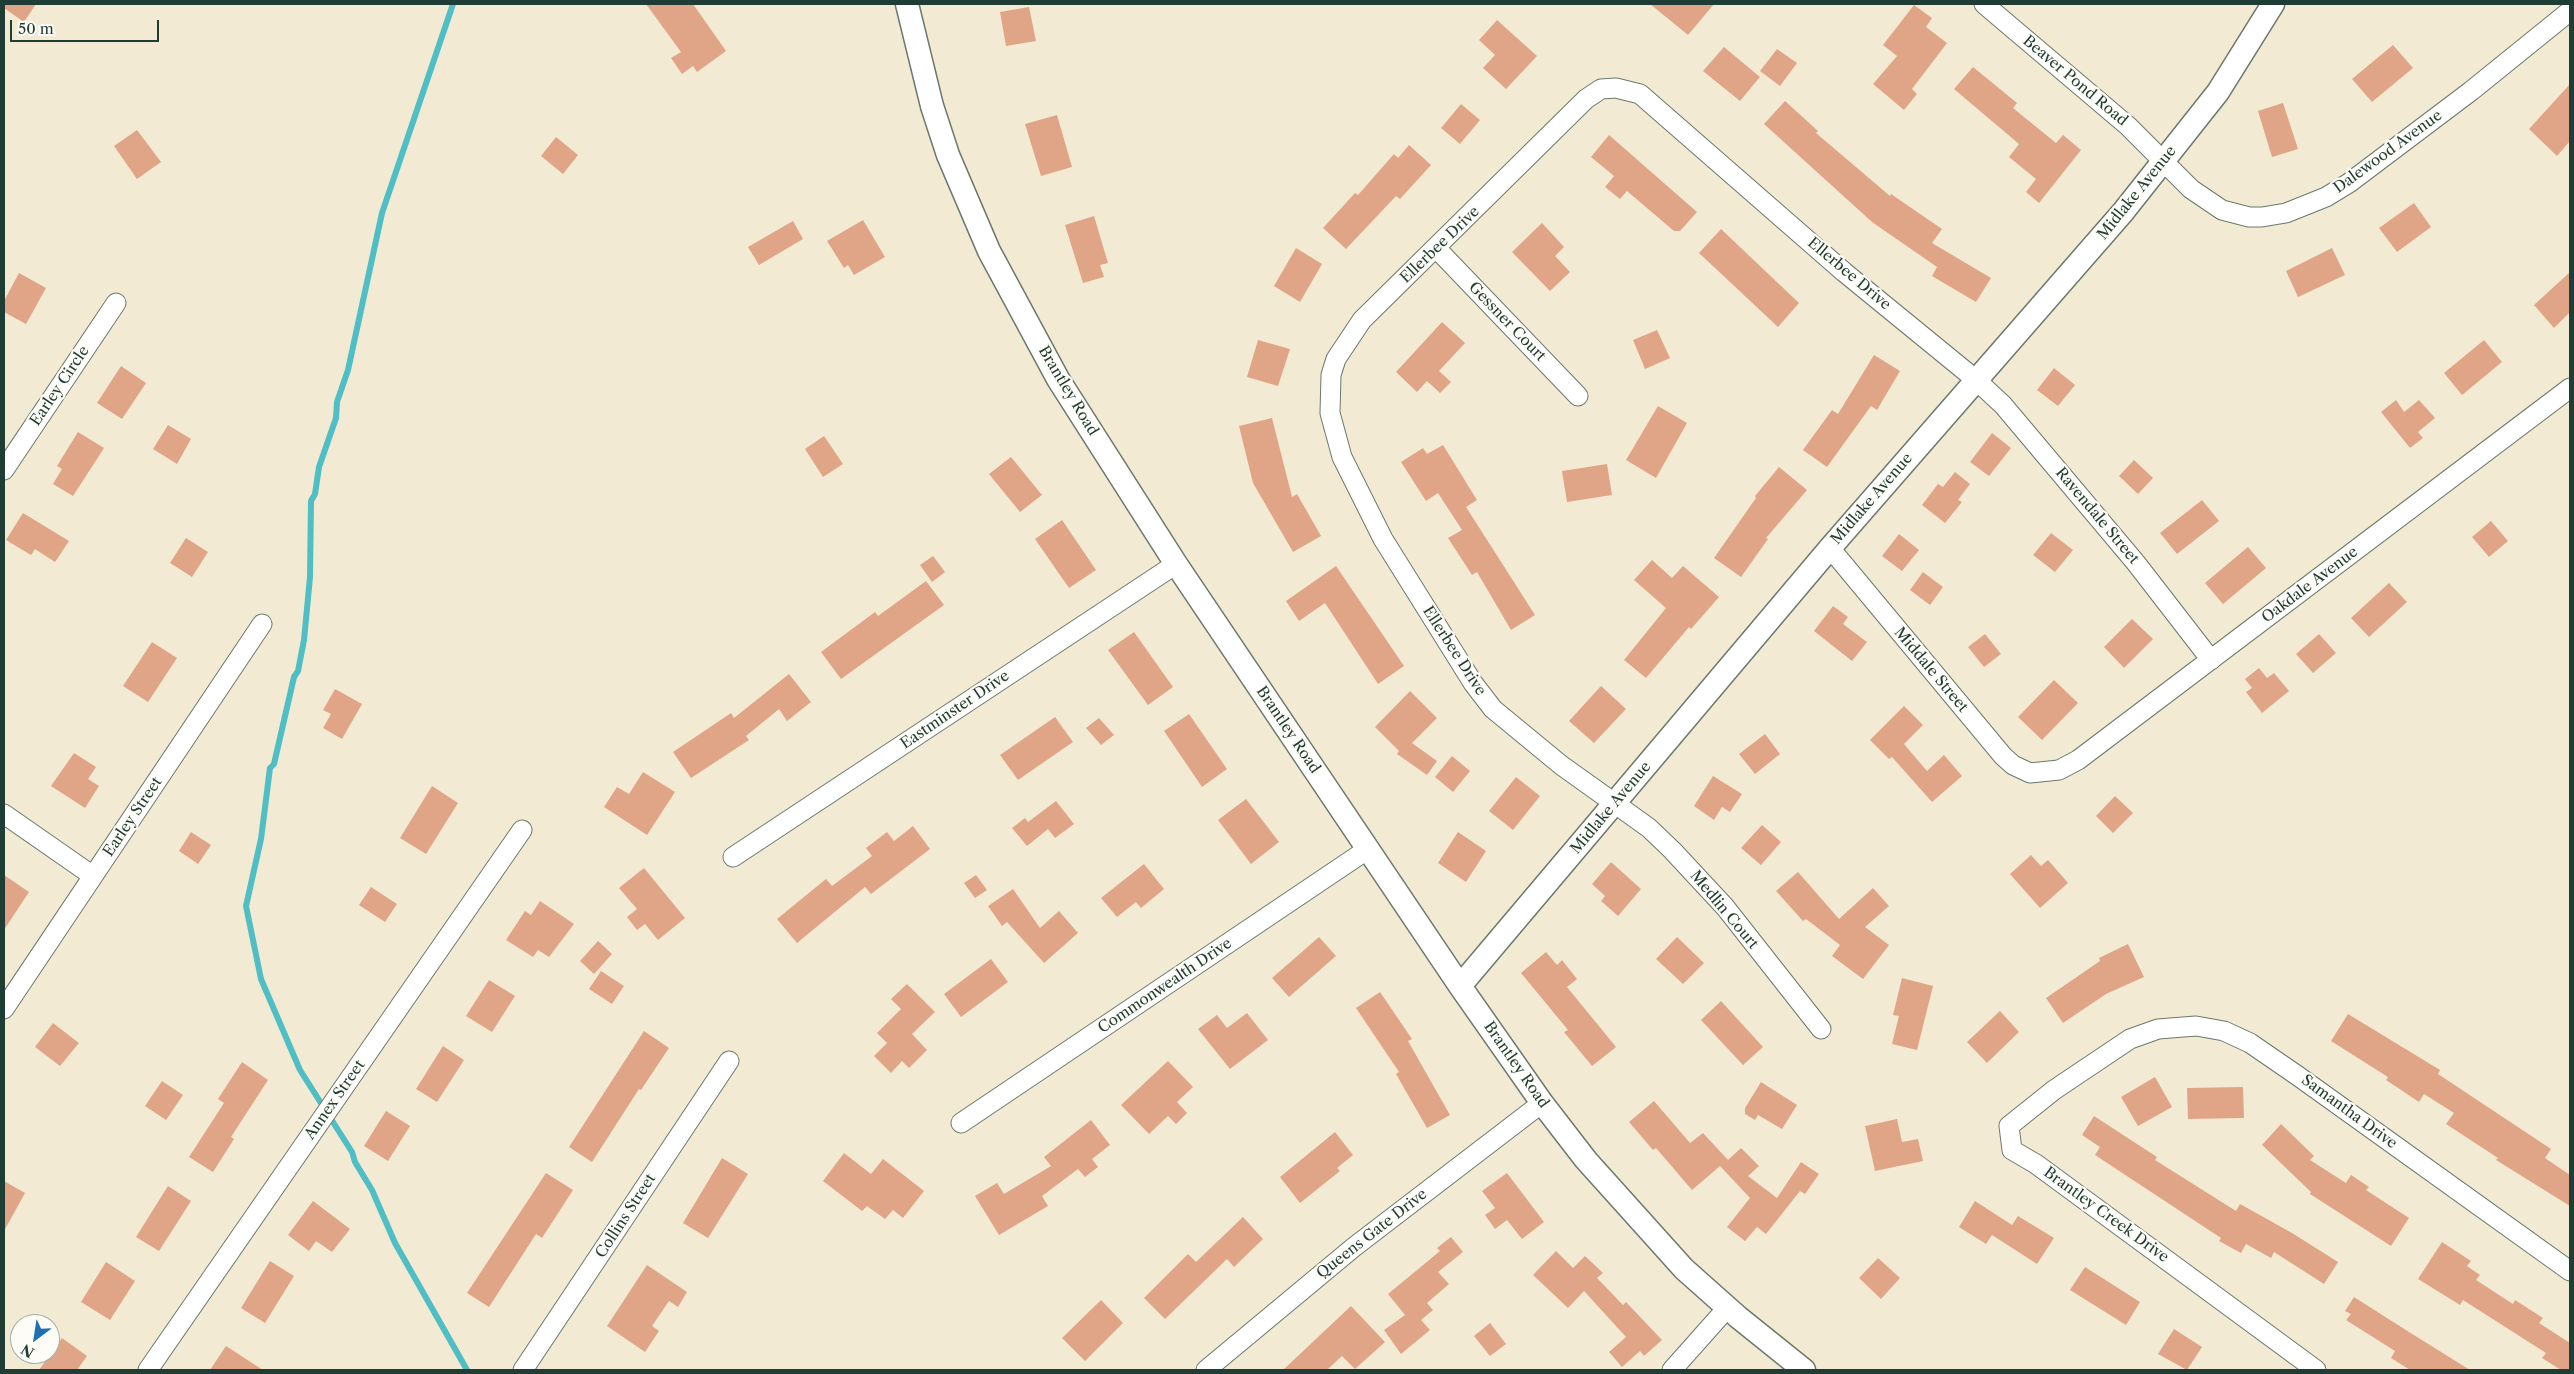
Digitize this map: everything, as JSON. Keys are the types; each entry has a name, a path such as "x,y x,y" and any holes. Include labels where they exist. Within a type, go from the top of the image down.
{"street":[{"name":"Brantley Road","path":"907,4 932,106 948,156 989,251 1058,379 1176,564 1460,986 1542,1102 1615,1194 1684,1269 1804,1370"},
{"name":"Beaver Pond Road","path":"1984,4 2128,126 2164,161"},
{"name":"Midlake Avenue","path":"1460,986 1830,548 1975,379 2123,212 2218,92 2274,4"},
{"name":"Dalewood Avenue","path":"2164,161 2191,189 2222,210 2256,217 2286,213 2326,197 2349,183 2471,91 2570,12"},
{"name":"Ellerbee Drive","path":"1615,803 1561,765 1493,709 1473,682 1383,539 1342,457 1330,413 1331,375 1336,359 1362,320 1437,249 1586,99 1601,89 1616,88 1640,94 1656,106 1844,272 1975,379"},
{"name":"Gessner Court","path":"1437,249 1578,396"},
{"name":"Earley Circle","path":"4,470 116,303"},
{"name":"Ravendale Street","path":"1975,379 2003,405 2130,556 2211,660"},
{"name":"Oakdale Avenue","path":"2044,773 2060,770 2078,760 2570,388"},
{"name":"Middale Street","path":"1830,548 2003,756 2013,765 2030,773 2044,773"},
{"name":"Eastminster Drive","path":"734,857 1176,564"},
{"name":"Earley Street","path":"4,1009 262,624"},
{"name":"Medlin Court","path":"1615,803 1649,828 1672,850 1724,908 1821,1029"},
{"path":"4,814 94,876"},
{"name":"Annex Street","path":"148,1370 522,830"},
{"name":"Commonwealth Drive","path":"960,1123 1368,849"},
{"name":"Samantha Drive","path":"2107,1053 2130,1039 2158,1029 2196,1026 2224,1031 2250,1043 2570,1271"},
{"name":"Brantley Creek Drive","path":"2107,1053 2054,1090 2009,1126 2012,1150 2036,1164 2316,1370"},
{"name":"Collins Street","path":"523,1370 728,1061"},
{"name":"Queens Gate Drive","path":"1206,1370 1354,1246 1542,1102"},
{"path":"1672,1370 1728,1307"}],"building":[{"path":"4,4 36,4 24,22 4,8"},
{"path":"646,4 693,4 726,51 697,72 693,66 682,74 671,58 681,52"},
{"path":"1650,4 1714,4 1688,35"},
{"path":"1914,5 1932,18 1926,27 1947,43 1912,89 1917,94 1904,110 1873,84 1897,56 1883,45"},
{"path":"1029,7 1036,41 1006,46 1000,12"},
{"path":"1497,20 1537,56 1506,89 1483,68 1495,55 1479,40"},
{"path":"2393,45 2413,68 2372,102 2352,79"},
{"path":"1724,47 1760,77 1740,101 1703,71"},
{"path":"1777,49 1797,63 1780,86 1760,71"},
{"path":"1973,67 2017,103 2013,108 2056,143 2063,135 2081,150 2039,203 2026,192 2036,179 2009,157 2019,144 1954,89"},
{"path":"2570,84 2570,141 2557,156 2529,129"},
{"path":"1785,101 1818,131 1816,133 1890,196 1891,194 1942,229 1932,243 1991,278 1976,302 1932,276 1937,267 1872,222 1764,124"},
{"path":"2283,103 2298,149 2272,157 2258,111"},
{"path":"1461,104 1480,120 1460,144 1441,128"},
{"path":"1057,115 1072,167 1041,176 1025,124"},
{"path":"137,130 161,162 137,179 114,146"},
{"path":"1609,135 1697,212 1680,231 1674,231 1627,191 1620,199 1605,187 1614,176 1591,157"},
{"path":"556,137 578,155 563,174 541,156"},
{"path":"1409,145 1431,165 1400,199 1396,196 1346,249 1323,228 1355,193 1358,195 1394,154 1398,158"},
{"path":"2414,203 2431,227 2397,252 2379,228"},
{"path":"1094,216 1108,263 1100,265 1104,277 1083,283 1065,225"},
{"path":"863,220 885,257 854,275 848,265 844,268 827,241"},
{"path":"793,221 803,239 759,265 748,247"},
{"path":"1542,223 1564,247 1555,256 1570,272 1550,291 1512,252"},
{"path":"1721,229 1799,303 1778,327 1699,253"},
{"path":"1296,248 1322,264 1300,302 1274,286"},
{"path":"2332,248 2345,275 2298,297 2286,271"},
{"path":"2570,272 2570,312 2554,328 2534,305"},
{"path":"19,273 46,288 26,324 4,312 4,301"},
{"path":"1442,322 1465,343 1439,371 1451,382 1440,393 1427,381 1417,392 1396,372"},
{"path":"1657,330 1670,358 1645,369 1633,340"},
{"path":"1258,340 1290,349 1278,386 1247,377"},
{"path":"2484,340 2502,362 2462,395 2444,373"},
{"path":"1874,355 1900,371 1877,410 1871,406 1827,467 1803,450 1832,410 1838,414"},
{"path":"121,366 146,383 122,419 97,403"},
{"path":"2054,368 2075,385 2058,406 2037,390"},
{"path":"2396,400 2404,412 2419,400 2435,418 2418,432 2423,438 2410,448 2381,412"},
{"path":"1658,406 1687,423 1656,478 1626,460"},
{"path":"1272,418 1292,497 1297,494 1321,536 1293,552 1253,483 1239,426"},
{"path":"168,425 191,439 177,464 153,449"},
{"path":"78,432 104,448 73,496 53,484 62,469 57,466"},
{"path":"1992,433 2011,448 1989,476 1970,462"},
{"path":"824,436 843,464 823,477 805,449"},
{"path":"1443,445 1477,500 1466,507 1535,615 1511,630 1477,572 1472,575 1448,538 1462,530 1438,493 1426,501 1401,462 1423,448 1427,454"},
{"path":"1011,457 1042,495 1020,512 989,474"},
{"path":"2134,460 2153,478 2138,494 2119,476"},
{"path":"1607,464 1612,495 1567,502 1562,471"},
{"path":"1779,467 1807,490 1766,538 1768,539 1741,577 1714,558 1756,498 1755,496"},
{"path":"1955,472 1970,484 1958,500 1962,502 1945,523 1922,505 1938,484 1943,487"},
{"path":"2202,500 2219,521 2177,554 2160,533"},
{"path":"23,513 69,541 55,562 35,549 31,555 6,540"},
{"path":"1062,520 1096,570 1069,588 1035,539"},
{"path":"2491,521 2508,541 2489,557 2472,537"},
{"path":"2051,533 2073,550 2055,572 2033,555"},
{"path":"1899,534 1919,550 1902,571 1882,556"},
{"path":"186,538 208,552 192,577 170,563"},
{"path":"2248,547 2266,568 2223,604 2205,583"},
{"path":"933,556 945,572 932,582 920,565"},
{"path":"1652,560 1672,578 1683,566 1719,597 1691,629 1689,627 1646,678 1624,660 1666,608 1634,580"},
{"path":"1336,566 1404,666 1378,684 1325,603 1299,621 1286,601"},
{"path":"1923,572 1943,587 1930,605 1910,590"},
{"path":"926,581 944,605 841,679 821,652 875,612 878,616"},
{"path":"2389,583 2407,602 2369,637 2351,618"},
{"path":"1833,606 1848,617 1843,624 1867,642 1852,661 1814,631"},
{"path":"2132,619 2153,639 2124,668 2104,647"},
{"path":"1134,632 1173,687 1148,705 1108,650"},
{"path":"1985,634 2001,654 1984,667 1968,647"},
{"path":"2319,634 2336,653 2313,673 2296,654"},
{"path":"152,642 177,658 148,702 123,686"},
{"path":"2259,668 2267,678 2274,673 2289,691 2262,713 2246,692 2252,688 2245,679"},
{"path":"789,674 811,702 787,721 779,709 746,736 749,740 691,778 673,752 731,713 734,718"},
{"path":"2054,680 2078,703 2042,740 2018,717"},
{"path":"1601,686 1626,709 1594,743 1569,721"},
{"path":"335,689 362,704 342,739 323,728 331,714 323,710"},
{"path":"1410,691 1437,718 1412,743 1437,761 1427,775 1397,754 1399,751 1375,727"},
{"path":"1904,706 1923,725 1904,744 1927,771 1944,755 1962,776 1932,802 1892,757 1889,759 1870,740"},
{"path":"1189,714 1227,769 1202,787 1164,731"},
{"path":"1055,717 1073,742 1018,780 1000,755"},
{"path":"1099,718 1114,735 1101,745 1086,728"},
{"path":"1765,734 1780,754 1755,774 1739,754"},
{"path":"74,753 96,767 88,779 99,786 85,808 51,786"},
{"path":"1452,756 1470,771 1453,792 1435,777"},
{"path":"643,772 675,792 647,835 604,807 617,787 629,794"},
{"path":"1713,776 1742,794 1730,812 1722,807 1714,820 1694,806"},
{"path":"1516,777 1540,796 1513,830 1489,811"},
{"path":"432,786 458,803 426,854 400,838"},
{"path":"2115,796 2133,813 2113,833 2096,816"},
{"path":"1246,799 1279,842 1251,864 1218,820"},
{"path":"1056,801 1074,824 1055,838 1048,829 1027,846 1012,828 1025,818 1028,822"},
{"path":"1762,825 1781,842 1761,865 1741,848"},
{"path":"913,826 930,849 871,894 865,887 797,943 777,919 826,879 832,886 872,856 866,848 887,832 894,841"},
{"path":"191,832 211,845 198,864 179,851"},
{"path":"1458,832 1486,851 1466,882 1438,863"},
{"path":"2031,855 2041,866 2048,860 2068,883 2040,908 2010,874"},
{"path":"1611,862 1641,889 1618,916 1601,901 1605,896 1592,884"},
{"path":"1144,864 1164,889 1141,908 1136,902 1117,917 1101,898"},
{"path":"644,868 685,918 658,940 645,924 637,930 627,917 637,909 619,888"},
{"path":"1798,872 1839,919 1873,888 1889,906 1865,927 1889,945 1863,979 1832,956 1840,945 1806,919 1803,921 1776,891"},
{"path":"4,875 29,892 4,930"},
{"path":"976,875 987,890 975,898 964,883"},
{"path":"371,887 397,904 385,922 359,905"},
{"path":"1013,889 1040,928 1059,911 1078,933 1044,963 1007,922 1002,926 988,906"},
{"path":"540,901 574,924 549,957 538,950 533,957 506,940 525,911 531,915"},
{"path":"1319,937 1336,956 1289,997 1272,978"},
{"path":"1677,937 1704,963 1683,984 1656,959"},
{"path":"598,941 612,954 594,974 580,961"},
{"path":"2128,944 2144,977 2106,994 2063,1023 2046,998 2100,961 2099,958"},
{"path":"1546,952 1557,965 1562,960 1577,979 1567,987 1616,1047 1592,1066 1564,1032 1568,1030 1521,973"},
{"path":"991,959 1008,982 961,1017 944,994"},
{"path":"601,971 624,986 612,1004 589,989"},
{"path":"1902,978 1933,986 1917,1050 1892,1044 1899,1016 1893,1015"},
{"path":"489,980 515,996 492,1032 466,1016"},
{"path":"907,984 935,1012 912,1034 927,1050 909,1068 902,1061 891,1073 874,1056 887,1043 877,1033 901,1009 891,999"},
{"path":"1380,992 1412,1039 1408,1041 1450,1115 1427,1128 1396,1074 1399,1072 1356,1008"},
{"path":"1721,1001 1763,1047 1743,1065 1701,1020"},
{"path":"2000,1011 2019,1032 1987,1063 1967,1042"},
{"path":"1247,1013 1268,1040 1230,1069 1198,1029 1217,1015 1227,1028"},
{"path":"2348,1014 2440,1070 2438,1074 2551,1149 2545,1158 2570,1175 2570,1206 2496,1160 2498,1158 2446,1124 2454,1113 2424,1094 2419,1102 2386,1080 2388,1077 2331,1041"},
{"path":"53,1023 79,1043 60,1066 35,1047"},
{"path":"644,1031 669,1048 641,1090 639,1089 592,1162 569,1147"},
{"path":"443,1046 464,1060 437,1102 416,1089"},
{"path":"1168,1061 1193,1087 1177,1102 1187,1113 1176,1124 1168,1116 1149,1134 1121,1105"},
{"path":"242,1062 268,1080 231,1137 234,1139 213,1172 189,1157 224,1103 218,1099"},
{"path":"2155,1077 2172,1107 2138,1126 2121,1097"},
{"path":"162,1081 183,1095 166,1120 145,1106"},
{"path":"1761,1082 1797,1105 1782,1129 1758,1115 1755,1120 1745,1114 1745,1108"},
{"path":"2243,1087 2244,1118 2188,1119 2187,1088"},
{"path":"1654,1101 1690,1143 1703,1133 1728,1160 1741,1148 1759,1166 1748,1176 1777,1198 1801,1162 1819,1174 1805,1194 1800,1191 1766,1234 1757,1227 1745,1241 1727,1227 1750,1198 1720,1166 1692,1190 1656,1148 1653,1150 1629,1122"},
{"path":"386,1111 410,1126 388,1161 364,1146"},
{"path":"2094,1116 2157,1157 2155,1160 2236,1211 2240,1204 2292,1233 2338,1262 2324,1284 2274,1252 2271,1258 2246,1244 2241,1253 2219,1241 2221,1238 2095,1155 2100,1147 2082,1135"},
{"path":"1897,1119 1902,1142 1918,1139 1923,1161 1875,1171 1865,1126"},
{"path":"1091,1120 1110,1145 1092,1159 1098,1167 1085,1177 1078,1169 1042,1196 1048,1206 999,1235 975,1196 997,1183 1004,1194 1051,1166 1044,1157"},
{"path":"2281,1124 2314,1156 2310,1160 2346,1183 2351,1175 2369,1187 2366,1190 2409,1218 2391,1246 2310,1194 2311,1192 2262,1145"},
{"path":"1335,1132 1353,1155 1337,1168 1340,1171 1300,1203 1280,1177"},
{"path":"844,1153 871,1174 883,1159 924,1191 903,1218 893,1210 885,1219 867,1206 862,1211 823,1181"},
{"path":"722,1158 748,1174 708,1238 683,1223"},
{"path":"546,1173 573,1190 542,1238 536,1234 489,1307 467,1293"},
{"path":"1507,1173 1544,1222 1522,1239 1507,1220 1495,1229 1485,1215 1495,1208 1482,1191"},
{"path":"4,1181 25,1193 4,1231"},
{"path":"168,1186 191,1201 159,1251 136,1237"},
{"path":"313,1201 350,1229 332,1252 316,1241 309,1251 288,1235"},
{"path":"1975,1201 2012,1225 2018,1216 2054,1238 2037,1264 1992,1235 1986,1244 1959,1227"},
{"path":"1243,1217 1263,1239 1234,1267 1227,1259 1165,1319 1144,1298 1188,1254 1196,1262"},
{"path":"1451,1237 1463,1252 1438,1272 1449,1284 1427,1303 1433,1310 1421,1320 1430,1330 1401,1354 1384,1330 1405,1315 1388,1294 1440,1251 1437,1248"},
{"path":"2442,1242 2471,1261 2467,1266 2480,1275 2476,1280 2513,1304 2515,1300 2543,1318 2539,1323 2570,1343 2570,1370 2561,1370 2542,1358 2546,1353 2463,1300 2460,1305 2418,1279"},
{"path":"1556,1251 1573,1268 1585,1256 1603,1273 1597,1278 1623,1305 1626,1302 1662,1340 1644,1356 1640,1351 1622,1367 1609,1352 1626,1337 1584,1291 1568,1308 1533,1275"},
{"path":"1878,1258 1900,1278 1881,1299 1859,1278"},
{"path":"270,1261 294,1276 265,1323 241,1308"},
{"path":"106,1262 135,1281 110,1320 81,1302"},
{"path":"647,1265 687,1292 678,1307 669,1301 652,1326 659,1331 645,1352 607,1326"},
{"path":"2085,1267 2140,1302 2126,1325 2070,1290"},
{"path":"2354,1297 2470,1370 2410,1370 2391,1358 2395,1351 2346,1320 2351,1314 2345,1311"},
{"path":"1101,1300 1123,1323 1085,1361 1062,1338"},
{"path":"1351,1306 1385,1342 1355,1369 1342,1356 1327,1370 1283,1370"},
{"path":"1490,1323 1506,1344 1490,1356 1474,1336"},
{"path":"2174,1329 2202,1347 2187,1370 2158,1354"},
{"path":"62,1338 87,1356 77,1370 39,1370 43,1364 60,1364 60,1341"},
{"path":"226,1346 263,1370 210,1370"}],"waterway":[{"path":"453,4 382,213 348,370 337,402 336,418 319,467 315,494 311,501 310,577 304,640 274,764 270,768 261,839 246,906 261,979 300,1070 352,1152 355,1162 372,1190 395,1243 467,1370"}]}
